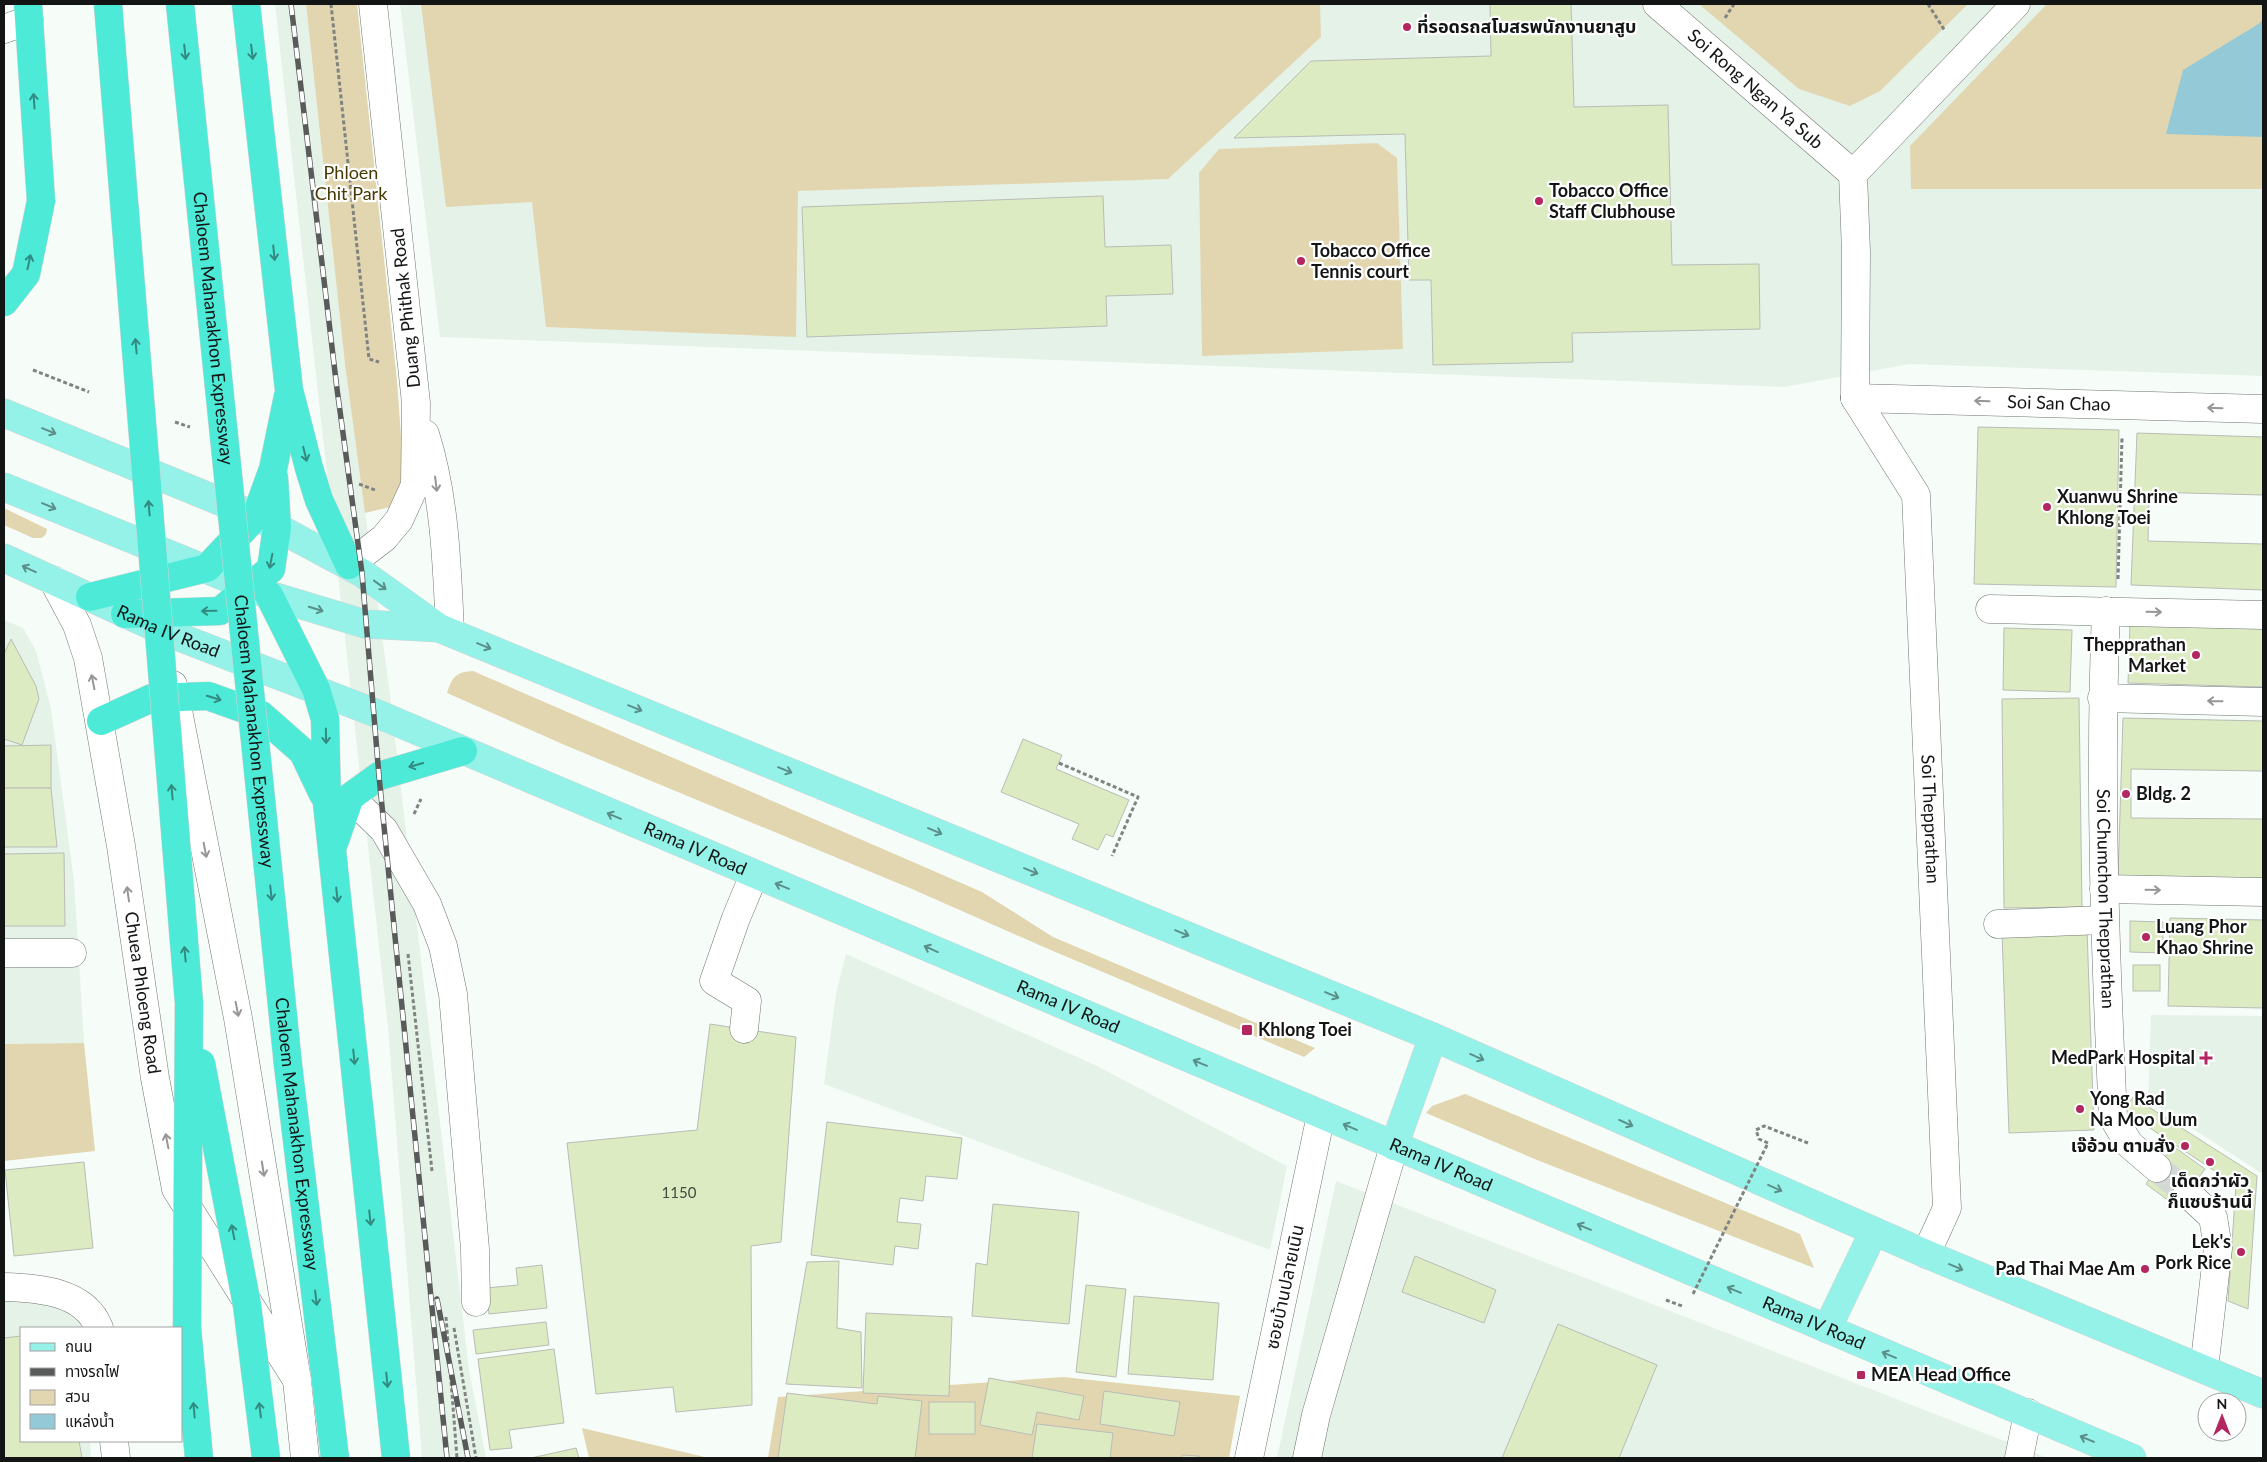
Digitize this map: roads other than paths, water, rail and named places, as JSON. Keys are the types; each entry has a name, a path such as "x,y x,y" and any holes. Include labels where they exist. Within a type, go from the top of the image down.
{"highway":[{"path":"108,4 189,1003 187,1328 199,1458"},
{"name":"Chaloem Mahanakhon Expressway","path":"180,4 288,1065 335,1458"},
{"path":"246,4 289,390 308,468 319,500 349,564"},
{"path":"4,302 26,274 41,201 20,18"},
{"path":"125,614 159,621 220,611 259,591 271,569 266,521 273,469 289,390"},
{"path":"90,597 207,568 266,521"},
{"path":"259,591 316,689 325,719 339,800 332,846 396,1458"},
{"path":"101,721 152,698 208,696 261,715 302,752 339,800"},
{"path":"339,800 379,776 462,752"},
{"path":"189,1003 247,1305 266,1458"},
{"path":"176,1189 176,1327"},
{"path":"180,1442 182,1458"}],"main road":[{"path":"4,413 266,521 349,564 445,630 1433,1037 1926,1254 2263,1394"},
{"path":"4,487 138,543 207,568 259,591 366,624 445,630"},
{"path":"138,543 159,621"},
{"name":"Rama IV Road","path":"4,558 125,614"},
{"name":"Rama IV Road","path":"159,621 462,752 2132,1458"},
{"path":"1394,1146 1433,1037"},
{"path":"1827,1330 1874,1231"}],"street":[{"name":"Duang Phithak Road","path":"349,564 384,538 399,520 415,486 416,403 373,4"},
{"name":"Soi Rong Ngan Ya Sub","path":"1657,4 1853,174"},
{"path":"1854,398 1856,252 1853,174 2016,4"},
{"name":"Soi San Chao","path":"1854,398 2263,409"},
{"name":"Soi Thepprathan","path":"1854,398 1916,495 1947,1208 1926,1254"},
{"name":"Duang Phithak Road","path":"416,403 433,459 447,568 445,630"},
{"name":"Chuea Phloeng Road","path":"53,580 77,625 101,721 155,1078 176,1189 297,1380"},
{"path":"1990,609 2263,615"},
{"name":"Soi Chumchon Thepprathan","path":"2106,611 2102,698 2104,920 2113,1117 2129,1144 2157,1168"},
{"name":"Chuea Phloeng Road","path":"159,621 238,1018 297,1380 305,1458"},
{"path":"2102,698 2263,702"},
{"path":"339,800 384,830 427,904 443,946 453,994 475,1249 476,1302"},
{"path":"744,1028 747,1001 714,981 736,918 754,875"},
{"path":"2104,889 2263,892"},
{"path":"1998,924 2104,920"},
{"path":"4,952 72,953"},
{"name":"ซอยบ้านปลายเนิน","path":"1249,1458 1321,1115"},
{"path":"1307,1458 1316,1415 1394,1146"},
{"path":"2187,1193 2214,1217 2218,1248 2204,1369"},
{"path":"4,1287 32,1288 77,1300 96,1320 99,1327"},
{"path":"2019,1458 2028,1414"},
{"path":"114,1442 116,1458"}],"water":[{"path":"2263,18 2263,137 2166,134 2183,70 2260,23"}],"tunnel":[{"path":"2157,1168 2187,1193"}],"railway":[{"path":"291,4 337,389 362,573 379,776 447,1458"},
{"path":"437,1299 468,1458"}],"place":[{"name":"ที่รอดรถสโมสรพนักงานยาสูบ","path":"1407,27"},
{"name":"Tobacco Office Staff Clubhouse","path":"1539,201"},
{"name":"Tobacco Office Tennis court","path":"1301,261"},
{"name":"Xuanwu Shrine Khlong Toei","path":"2047,507"},
{"name":"Thepprathan Market","path":"2196,655"},
{"name":"Bldg. 2","path":"2126,794"},
{"name":"Luang Phor Khao Shrine","path":"2146,937"},
{"name":"Khlong Toei","path":"1247,1030"},
{"name":"MedPark Hospital","path":"2206,1058"},
{"name":"Yong Rad Na Moo Uum","path":"2080,1109"},
{"name":"เจ๊อ้วน ตามสั่ง","path":"2185,1146"},
{"name":"เด็ดกว่าผัว ก็แซบร้านนี้","path":"2210,1162"},
{"name":"Lek's Pork Rice","path":"2241,1252"},
{"name":"Pad Thai Mae Am","path":"2145,1269"},
{"name":"MEA Head Office","path":"1861,1375"}],"park label":[{"name":"Phloen Chit Park","path":"351,183"}]}
